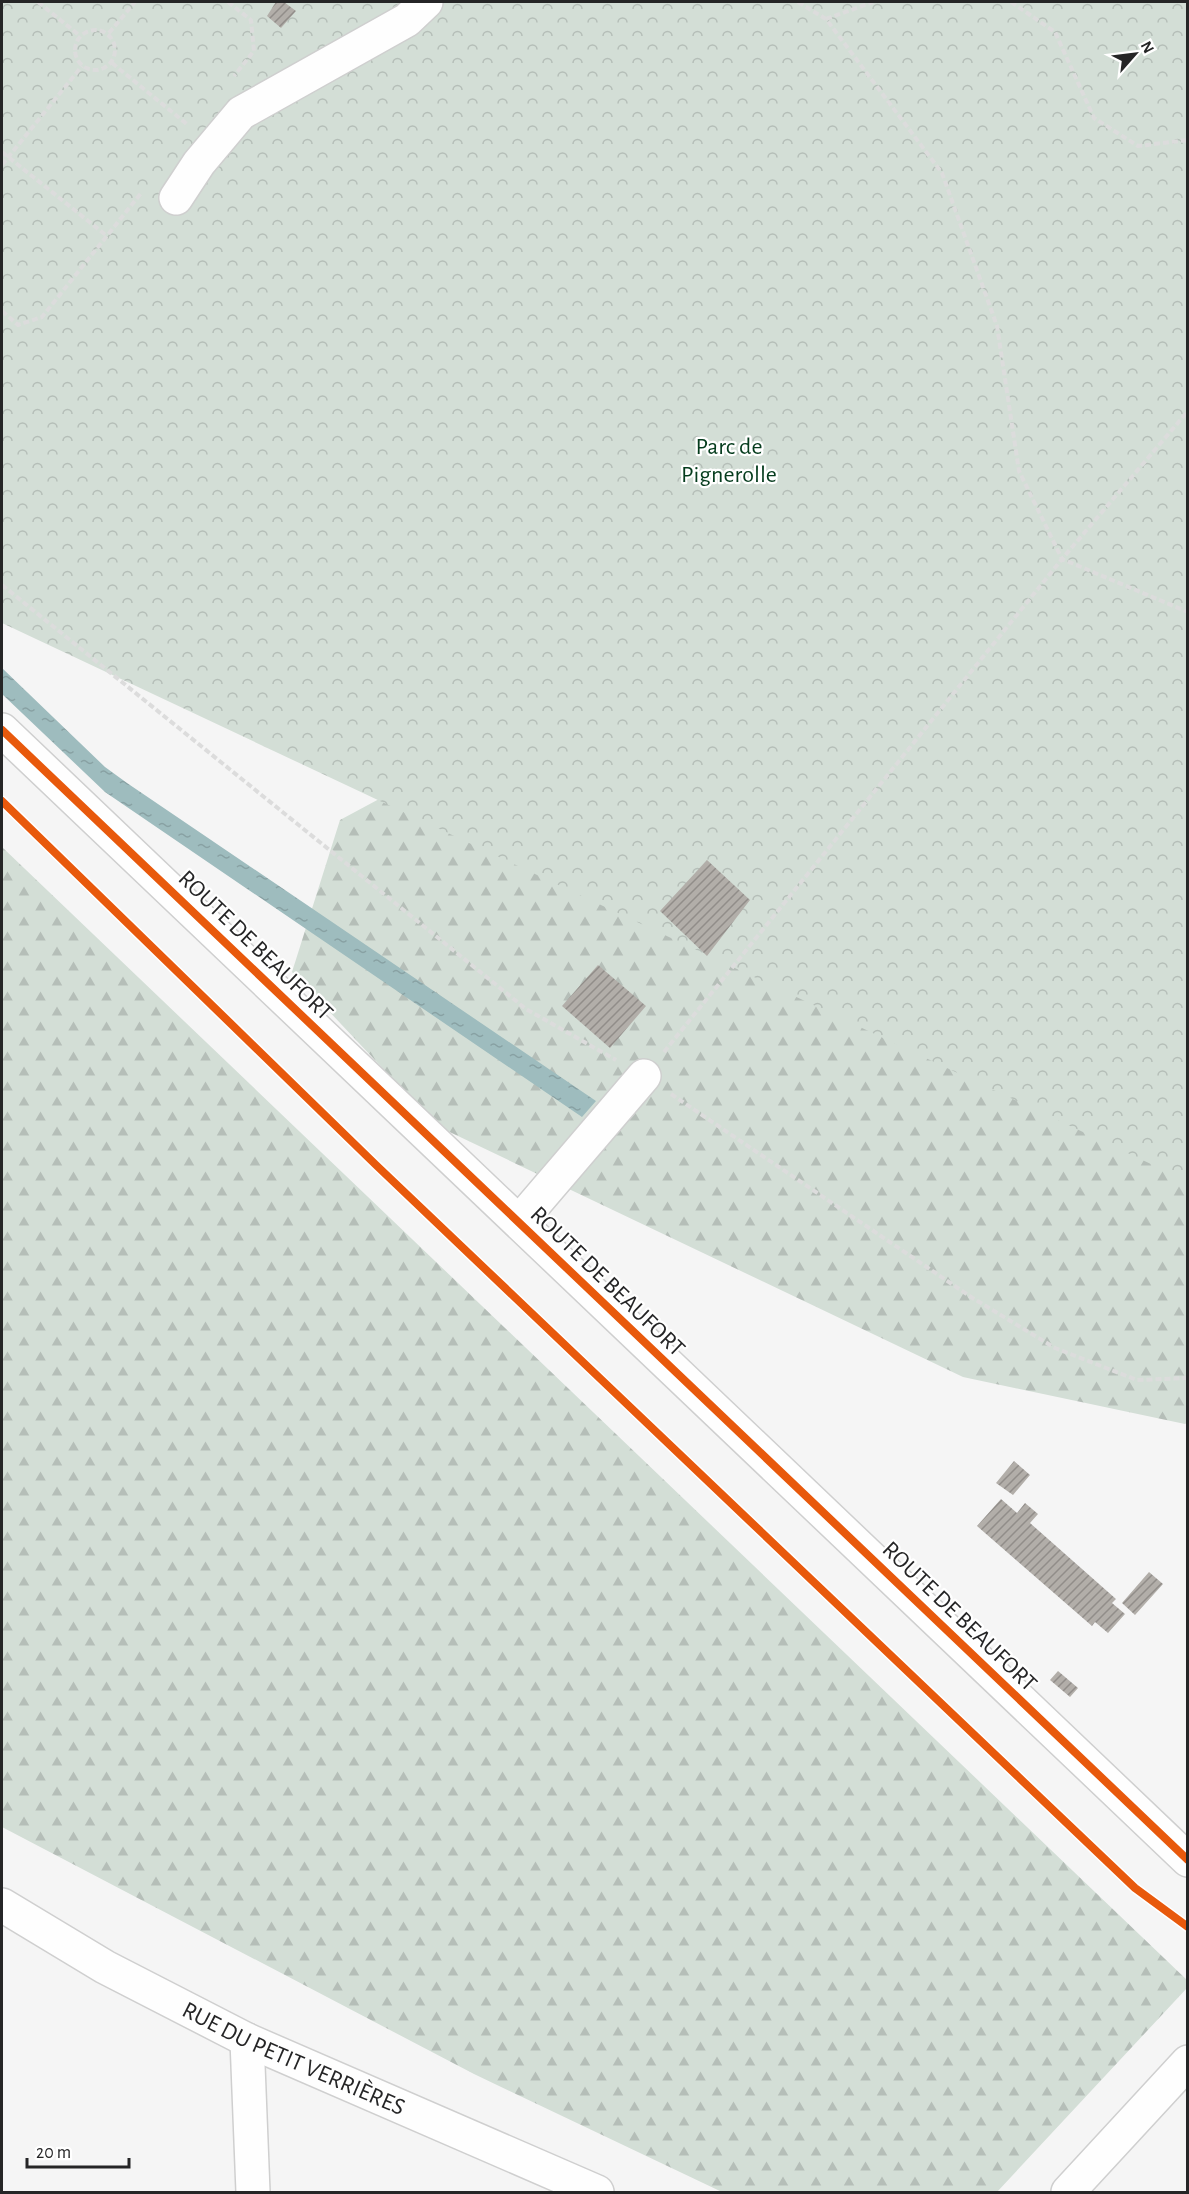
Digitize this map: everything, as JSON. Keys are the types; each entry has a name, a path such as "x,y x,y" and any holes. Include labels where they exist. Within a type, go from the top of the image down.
{"street":[{"path":"176,198 199,163 241,113 407,20 426,2"},
{"name":"ROUTE DE BEAUFORT","path":"2,730 1188,1860"},
{"path":"519,1222 644,1076"},
{"name":"RUE DU PETIT VERRIÈRES","path":"2,1905 105,1967 248,2040 597,2193"},
{"path":"248,2040 253,2193"},
{"path":"1068,2193 1188,2062"}],"path":[{"path":"38,2 79,35"},
{"path":"109,33 135,2"},
{"path":"798,2 826,19 942,173 997,326 1018,471 1062,559 1188,612"},
{"path":"826,19 873,2"},
{"path":"1011,2 1055,32 1094,117 1138,146 1188,140"},
{"path":"93,29 109,33 116,47 112,63 97,71 82,66 74,52 79,35 93,29"},
{"path":"112,63 192,129"},
{"path":"2,165 82,66"},
{"path":"2,152 106,236"},
{"path":"644,1076 1062,559 1188,411"},
{"path":"2,585 526,1009 644,1076 971,1297 1055,1348 1137,1380 1188,1378"}],"green space":[{"name":"Parc de Pignerolle","path":"2,2 1187,2 1187,1181 2,623"},
{"path":"1187,2 1187,1423 1185,1424 963,1377 437,1126 292,972 340,820 543,711"},
{"path":"2,847 1187,1980 1187,1988 997,2192 722,2192 474,2074 2,1827"}],"water":[{"path":"2,668 105,767 596,1101 582,1117 105,792 2,694"}],"building":[{"path":"276,2 284,2 296,11 281,28 267,16"},
{"path":"707,860 750,900 707,956 660,911"},
{"path":"598,965 646,1006 610,1048 562,1006"},
{"path":"1014,1461 1030,1475 1013,1495 996,1483"},
{"path":"1001,1499 1017,1513 1025,1503 1038,1514 1030,1523 1116,1599 1112,1603 1125,1614 1108,1633 1095,1622 1092,1626 977,1526"},
{"path":"1149,1572 1163,1584 1135,1615 1122,1603"},
{"path":"1058,1671 1078,1688 1070,1697 1050,1680"}],"cycle path":[{"path":"2,730 1188,1860"},
{"path":"2,801 376,1165 1135,1888 1188,1927"}]}
